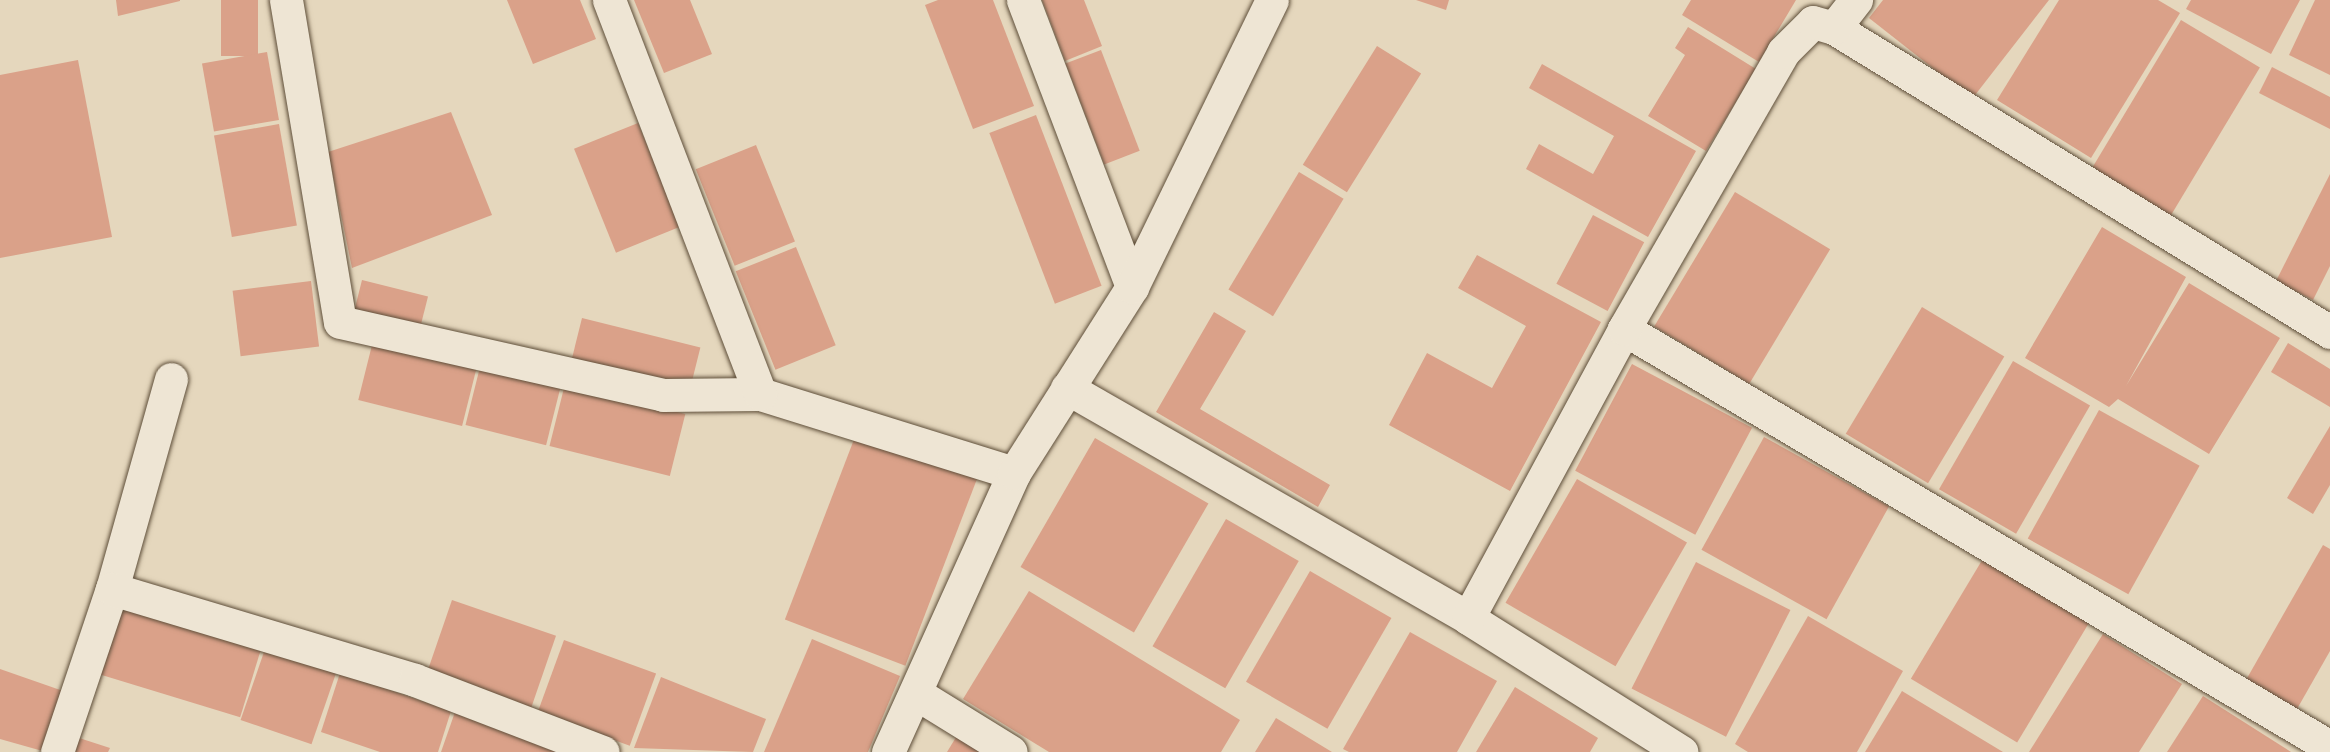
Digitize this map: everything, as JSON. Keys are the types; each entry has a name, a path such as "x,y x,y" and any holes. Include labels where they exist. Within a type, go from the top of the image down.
{"street":[{"path":"286,0 340,322 663,395 760,394 1014,473"},
{"path":"609,0 760,394"},
{"path":"1023,0 1132,287"},
{"path":"888,752 918,694 1014,473 1132,287 1272,0"},
{"path":"1834,28 1856,0"},
{"path":"1468,618 1624,329 1783,52 1813,22 1834,28 2327,320"},
{"path":"1624,329 2330,747"},
{"path":"57,752 112,589 171,379"},
{"path":"1067,388 1468,618 1682,752"},
{"path":"112,589 415,680 603,752"},
{"path":"918,694 1011,752"}],"building":[{"path":"116,0 180,0 180,1 118,16"},
{"path":"221,0 258,0 258,56 221,56"},
{"path":"507,0 580,0 596,39 533,64"},
{"path":"634,0 690,0 712,54 664,73"},
{"path":"938,0 993,0 1034,106 973,129 925,5"},
{"path":"1042,0 1084,0 1102,46 1065,61"},
{"path":"1416,0 1449,0 1446,10"},
{"path":"1691,0 1796,0 1759,62 1682,15"},
{"path":"1883,0 2049,0 1972,99 1869,18"},
{"path":"2059,0 2158,0 2180,13 2091,158 1997,100"},
{"path":"2191,0 2300,0 2271,54 2186,9"},
{"path":"2315,0 2330,0 2330,75 2289,55"},
{"path":"2181,20 2260,67 2169,219 2090,172"},
{"path":"1688,27 1756,69 1706,151 1648,116 1685,55 1675,48"},
{"path":"1377,46 1421,74 1347,192 1303,165"},
{"path":"1101,50 1140,151 1104,164 1066,64"},
{"path":"267,52 279,120 214,131 202,63"},
{"path":"78,60 112,237 0,258 0,75"},
{"path":"1542,64 1696,151 1648,237 1526,169 1539,144 1593,174 1614,136 1529,88"},
{"path":"2272,67 2330,97 2330,129 2259,93"},
{"path":"451,112 492,215 352,268 328,152"},
{"path":"1036,115 1102,286 1055,304 989,133"},
{"path":"638,123 680,227 616,253 574,149"},
{"path":"279,124 297,225 232,237 214,135"},
{"path":"756,145 795,241 735,266 696,169"},
{"path":"1299,172 1344,199 1273,316 1228,289"},
{"path":"2330,174 2330,266 2313,300 2276,281"},
{"path":"1735,192 1830,249 1749,384 1654,327"},
{"path":"1593,215 1644,242 1608,311 1556,284"},
{"path":"2102,227 2186,277 2126,386 2189,283 2280,338 2209,454 2118,399 2109,407 2025,358"},
{"path":"796,247 836,345 775,370 736,271"},
{"path":"1477,255 1601,322 1510,491 1389,425 1427,353 1492,388 1526,326 1458,288"},
{"path":"362,280 428,296 421,326 355,309"},
{"path":"311,281 319,347 241,356 233,291"},
{"path":"1922,307 2004,356 1928,483 1846,434"},
{"path":"1214,312 1246,331 1200,409 1330,485 1318,507 1156,412"},
{"path":"582,318 700,348 689,391 571,362"},
{"path":"374,337 478,363 462,426 358,400"},
{"path":"2288,343 2330,369 2330,407 2271,372"},
{"path":"2013,361 2090,406 2016,534 1939,489"},
{"path":"481,363 562,383 546,445 466,425"},
{"path":"1632,364 1752,428 1695,535 1575,471"},
{"path":"565,384 685,414 670,476 550,446"},
{"path":"2099,410 2200,466 2128,594 2028,539"},
{"path":"2330,426 2330,485 2313,514 2287,498"},
{"path":"858,429 978,475 905,666 785,619"},
{"path":"1764,437 1889,506 1827,619 1701,550"},
{"path":"1095,438 1208,504 1134,633 1020,567"},
{"path":"1577,479 1687,542 1615,666 1506,603"},
{"path":"1226,519 1299,561 1225,688 1152,646"},
{"path":"2323,545 2330,549 2330,651 2297,709 2246,680"},
{"path":"1984,557 2090,621 2017,743 1911,679"},
{"path":"1696,562 1790,610 1726,737 1632,689"},
{"path":"1310,571 1391,618 1327,729 1246,682"},
{"path":"1029,591 1240,720 1221,752 1049,752 963,699"},
{"path":"452,600 556,636 531,709 427,673"},
{"path":"119,604 261,648 240,717 98,674"},
{"path":"1808,616 1903,671 1857,752 1748,752 1735,744"},
{"path":"1410,632 1497,681 1457,752 1349,752 1343,749"},
{"path":"2103,634 2182,684 2139,752 2029,752"},
{"path":"812,639 900,676 868,752 764,752"},
{"path":"564,640 656,674 630,746 538,712"},
{"path":"265,649 336,673 311,744 241,720"},
{"path":"0,669 66,692 46,752 0,739"},
{"path":"340,673 451,711 438,752 380,752 321,732"},
{"path":"661,677 766,719 753,752 634,748"},
{"path":"1515,687 1598,738 1590,752 1476,752"},
{"path":"1902,691 2003,752 1865,752"},
{"path":"2203,696 2291,752 2167,752"},
{"path":"455,712 559,752 441,752"},
{"path":"1276,718 1332,752 1255,752"},
{"path":"958,734 988,752 947,752"},
{"path":"73,736 110,748 108,752 67,752"}]}
